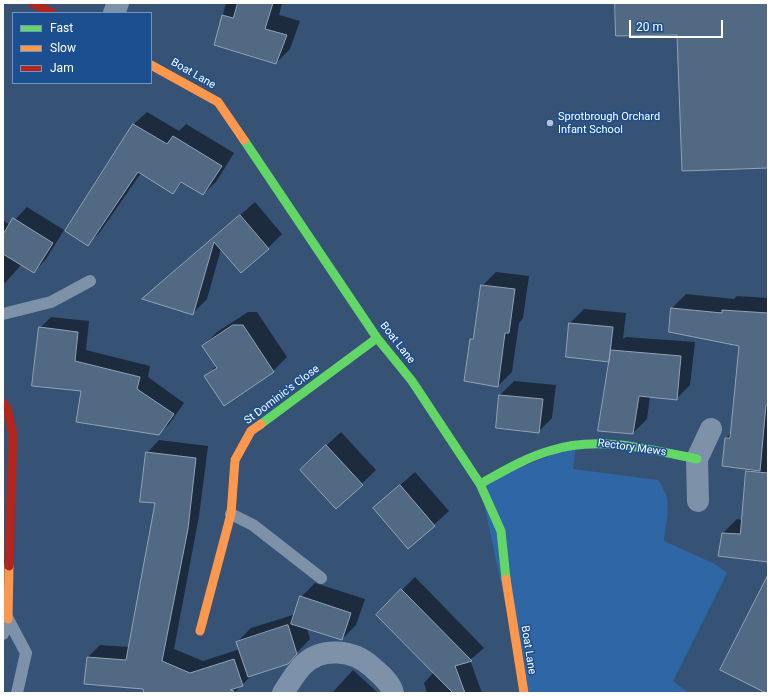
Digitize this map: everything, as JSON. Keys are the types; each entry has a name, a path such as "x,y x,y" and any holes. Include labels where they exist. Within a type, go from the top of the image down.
{"street":[{"path":"32,3 50,12"},
{"name":"Boat Lane","path":"152,66 218,102 377,338 412,381 480,484 500,531 509,602 524,693"},
{"name":"St Dominic's Close","path":"200,631 231,514 235,460 242,445 252,432 377,338"},
{"path":"3,403 7,408 13,435 8,619"},
{"path":"698,501 697,458 711,429"},
{"name":"Rectory Mews","path":"480,484 524,461 558,448 600,442 697,458"},
{"path":"283,693 303,665 321,654 343,652 363,659 379,673 392,688 394,693"}],"lane":[{"path":"3,314 52,302 90,281"},
{"path":"231,514 253,525 321,578"},
{"path":"3,634 8,619"},
{"path":"8,619 26,653 17,693"}],"shaded area":[{"path":"576,445 573,469 658,480 666,496 668,509 664,541 715,564 727,573 673,681 689,693 524,693 480,484"}],"building":[{"path":"238,3 273,3 265,29 287,35 276,64 214,45 222,15 233,18"},
{"path":"615,3 768,3 768,168 682,171 677,35 616,36"},
{"path":"133,124 167,144 173,136 222,166 203,195 181,182 173,194 138,172 88,246 65,231"},
{"path":"240,215 269,249 241,273 214,242 193,315 142,299"},
{"path":"13,218 53,243 34,273 3,254 3,235"},
{"path":"481,285 515,289 509,333 505,333 498,387 464,381 470,339 473,339"},
{"path":"671,308 722,313 722,310 768,313 768,405 766,405 760,471 722,466 725,438 730,438 739,346 669,332"},
{"path":"569,323 613,327 609,362 566,357"},
{"path":"233,325 243,325 274,372 224,406 204,376 217,368 202,346"},
{"path":"39,327 78,332 75,361 140,377 137,389 174,414 159,435 76,422 81,391 32,386"},
{"path":"611,350 681,356 677,400 639,396 633,434 598,431"},
{"path":"499,395 543,399 539,433 496,428"},
{"path":"326,445 363,485 336,509 300,470"},
{"path":"146,452 196,458 188,529 162,661 190,673 234,659 243,686 230,690 234,691 233,693 144,693 143,689 84,684 87,657 126,660 155,503 140,502"},
{"path":"746,471 768,473 768,562 718,556 722,533 740,534"},
{"path":"400,485 435,526 408,549 373,508"},
{"path":"768,575 768,693 766,693 720,670"},
{"path":"401,589 472,661 455,666 465,693 453,693 376,615"},
{"path":"300,596 351,613 342,640 291,624"},
{"path":"288,625 297,654 288,664 248,677 236,642"}],"traffic: fast":[{"path":"244,140 377,338 412,381 480,484 501,531 506,579"},
{"path":"261,424 377,338"},
{"path":"480,484 531,457 567,446 586,444 623,445 697,459"}],"traffic: slow":[{"path":"152,66 218,102 244,140"},
{"path":"200,631 231,514 235,460 251,431 261,424"},
{"path":"8,619 9,566"},
{"path":"506,579 524,693"}],"traffic: jam":[{"path":"32,3 50,12"},
{"path":"3,403 7,408 13,435 9,566"}],"place":[{"name":"Sprotbrough Orchard Infant School","path":"550,123"}]}
